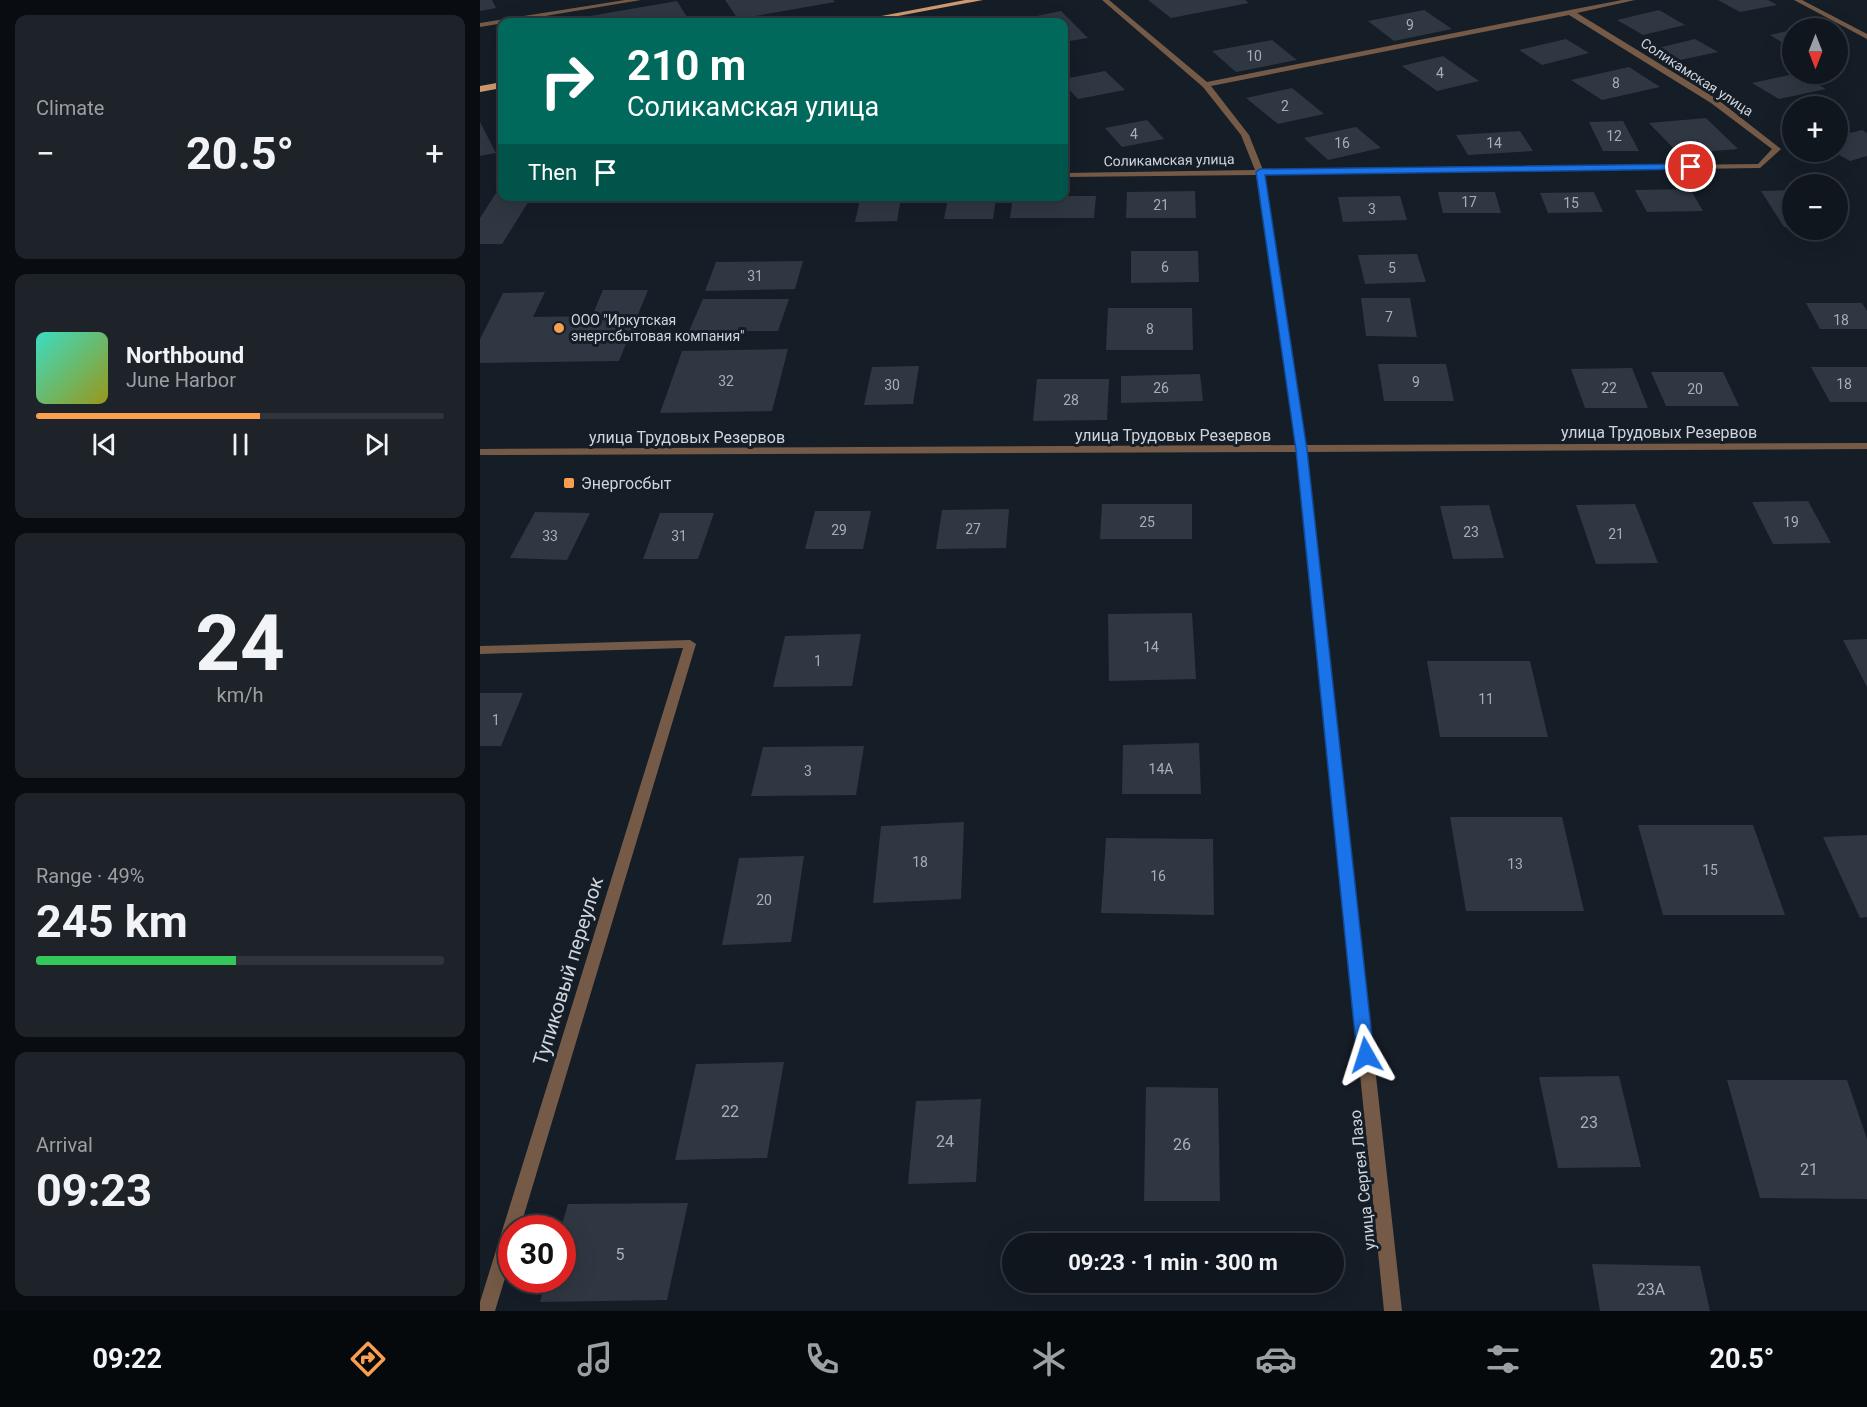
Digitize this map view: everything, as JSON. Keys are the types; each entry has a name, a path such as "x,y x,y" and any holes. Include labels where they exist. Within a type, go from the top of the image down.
{"main road":[{"path":"877,18 979,0"},
{"path":"480,89 498,87"}],"street":[{"path":"524,18 638,0"},
{"name":"улица Сергея Лазо","path":"1105,0 1206,85 1245,135 1260,172 1302,450 1393,1311"},
{"path":"1206,85 1632,0"},
{"path":"1797,0 1867,37"},
{"name":"Соликамская улица","path":"1068,175 1760,166 1777,148 1714,101 1570,12"},
{"path":"480,25 498,22"},
{"name":"улица Трудовых Резервов","path":"480,452 1867,446"},
{"name":"Тупиковый переулок","path":"480,650 690,644 486,1311"}],"building":[{"path":"480,0 492,0 496,8 480,11"},
{"path":"725,0 833,0 835,2 744,18 737,18"},
{"path":"1148,0 1245,0 1249,3 1171,18"},
{"path":"1718,0 1768,0 1777,5 1740,12"},
{"path":"677,1 688,18 578,18"},
{"path":"1424,10 1452,29 1394,41 1368,21"},
{"path":"1659,10 1685,25 1643,35 1617,20"},
{"path":"1061,11 1068,18 1027,18"},
{"path":"1068,18 1088,38 1068,41"},
{"path":"1782,32 1782,42 1770,35"},
{"path":"1566,39 1589,53 1542,65 1519,50"},
{"path":"1695,39 1718,52 1680,60 1658,48"},
{"path":"1272,40 1297,60 1236,72 1212,51"},
{"path":"1443,56 1479,81 1437,91 1402,66"},
{"path":"1629,67 1660,87 1602,100 1571,80"},
{"path":"1105,71 1125,90 1078,99 1068,88 1068,78"},
{"path":"1782,77 1782,84 1817,84 1826,89 1782,96 1779,99 1752,83"},
{"path":"1292,88 1324,114 1278,124 1246,98"},
{"path":"1706,118 1738,149 1679,154 1649,123"},
{"path":"1147,120 1164,139 1122,147 1105,128"},
{"path":"1623,121 1639,151 1603,151 1589,122"},
{"path":"480,122 496,153 480,156"},
{"path":"1356,127 1381,148 1328,160 1304,138"},
{"path":"1862,130 1867,133 1867,156 1848,160 1848,134"},
{"path":"1520,131 1533,151 1468,155 1456,135"},
{"path":"1690,189 1703,211 1647,212 1635,190"},
{"path":"1782,190 1782,224 1761,191"},
{"path":"1195,191 1196,218 1126,218 1127,192"},
{"path":"1438,192 1495,192 1501,213 1443,213"},
{"path":"1594,192 1603,212 1548,213 1540,193"},
{"path":"496,193 498,193 498,201 529,201 502,244 480,244 480,218"},
{"path":"1068,196 1096,196 1094,218 1010,218 1012,201 1068,201"},
{"path":"1400,196 1407,220 1343,222 1338,197"},
{"path":"860,201 900,201 897,221 855,222"},
{"path":"947,201 996,201 993,219 944,219"},
{"path":"1131,251 1198,251 1199,282 1131,283"},
{"path":"1417,254 1426,282 1365,284 1358,255"},
{"path":"803,261 795,289 705,291 716,262"},
{"name":"ООО \"Иркутская энергсбытовая компания\"","path":"603,290 648,290 619,361 480,363 480,339 503,293 545,292 533,317 592,316"},
{"path":"1361,298 1410,298 1417,337 1366,336"},
{"path":"703,299 789,299 778,331 689,331"},
{"path":"1806,303 1862,303 1867,311 1867,329 1820,329"},
{"path":"1108,308 1192,308 1193,350 1106,350"},
{"path":"788,349 772,411 660,413 682,351"},
{"path":"1378,364 1446,364 1454,401 1384,401"},
{"path":"919,366 913,404 864,405 872,367"},
{"path":"1811,367 1867,367 1867,402 1830,402"},
{"path":"1632,368 1648,408 1585,408 1571,369"},
{"path":"1651,372 1723,372 1739,406 1666,406"},
{"path":"1200,374 1203,401 1121,403 1121,376"},
{"path":"1037,379 1109,379 1107,420 1033,421"},
{"path":"1808,501 1831,543 1773,544 1752,502"},
{"path":"1102,504 1192,504 1192,539 1100,539"},
{"path":"1635,504 1658,563 1596,564 1576,505"},
{"path":"1489,505 1504,558 1453,559 1440,506"},
{"path":"1009,509 1006,548 936,549 942,510"},
{"path":"815,511 871,511 863,549 805,549"},
{"path":"535,512 590,513 567,560 510,558"},
{"path":"660,513 714,513 698,559 643,559"},
{"path":"1192,613 1196,679 1109,681 1108,614"},
{"path":"861,634 852,686 773,687 785,636"},
{"path":"1867,639 1867,687 1843,640"},
{"path":"1427,661 1530,661 1548,737 1440,737"},
{"path":"480,693 523,693 501,746 480,746"},
{"path":"1199,743 1201,794 1122,794 1123,745"},
{"path":"864,746 856,795 751,796 763,747"},
{"path":"1450,817 1562,817 1584,911 1466,911"},
{"path":"964,822 961,899 873,903 881,826"},
{"path":"1638,825 1753,825 1785,915 1663,915"},
{"path":"1867,835 1867,917 1860,918 1823,837"},
{"path":"1106,838 1213,839 1214,915 1101,913"},
{"path":"804,856 791,942 722,945 739,858"},
{"path":"784,1062 767,1158 675,1160 696,1064"},
{"path":"1619,1076 1641,1167 1558,1168 1539,1077"},
{"path":"1727,1080 1847,1080 1867,1139 1867,1199 1760,1198"},
{"path":"1146,1087 1218,1088 1220,1201 1144,1201"},
{"path":"981,1099 976,1182 908,1184 916,1101"},
{"path":"688,1203 667,1300 540,1302 542,1293 576,1293 576,1215 565,1215 568,1204"},
{"path":"1592,1264 1700,1266 1710,1311 1600,1311"}],"place":[{"name":"ООО \"Иркутская энергсбытовая компания\"","path":"559,328"},
{"name":"Энергосбыт","path":"569,483"}],"route":[{"path":"1366,1055 1302,450 1260,172 1691,167"}]}
